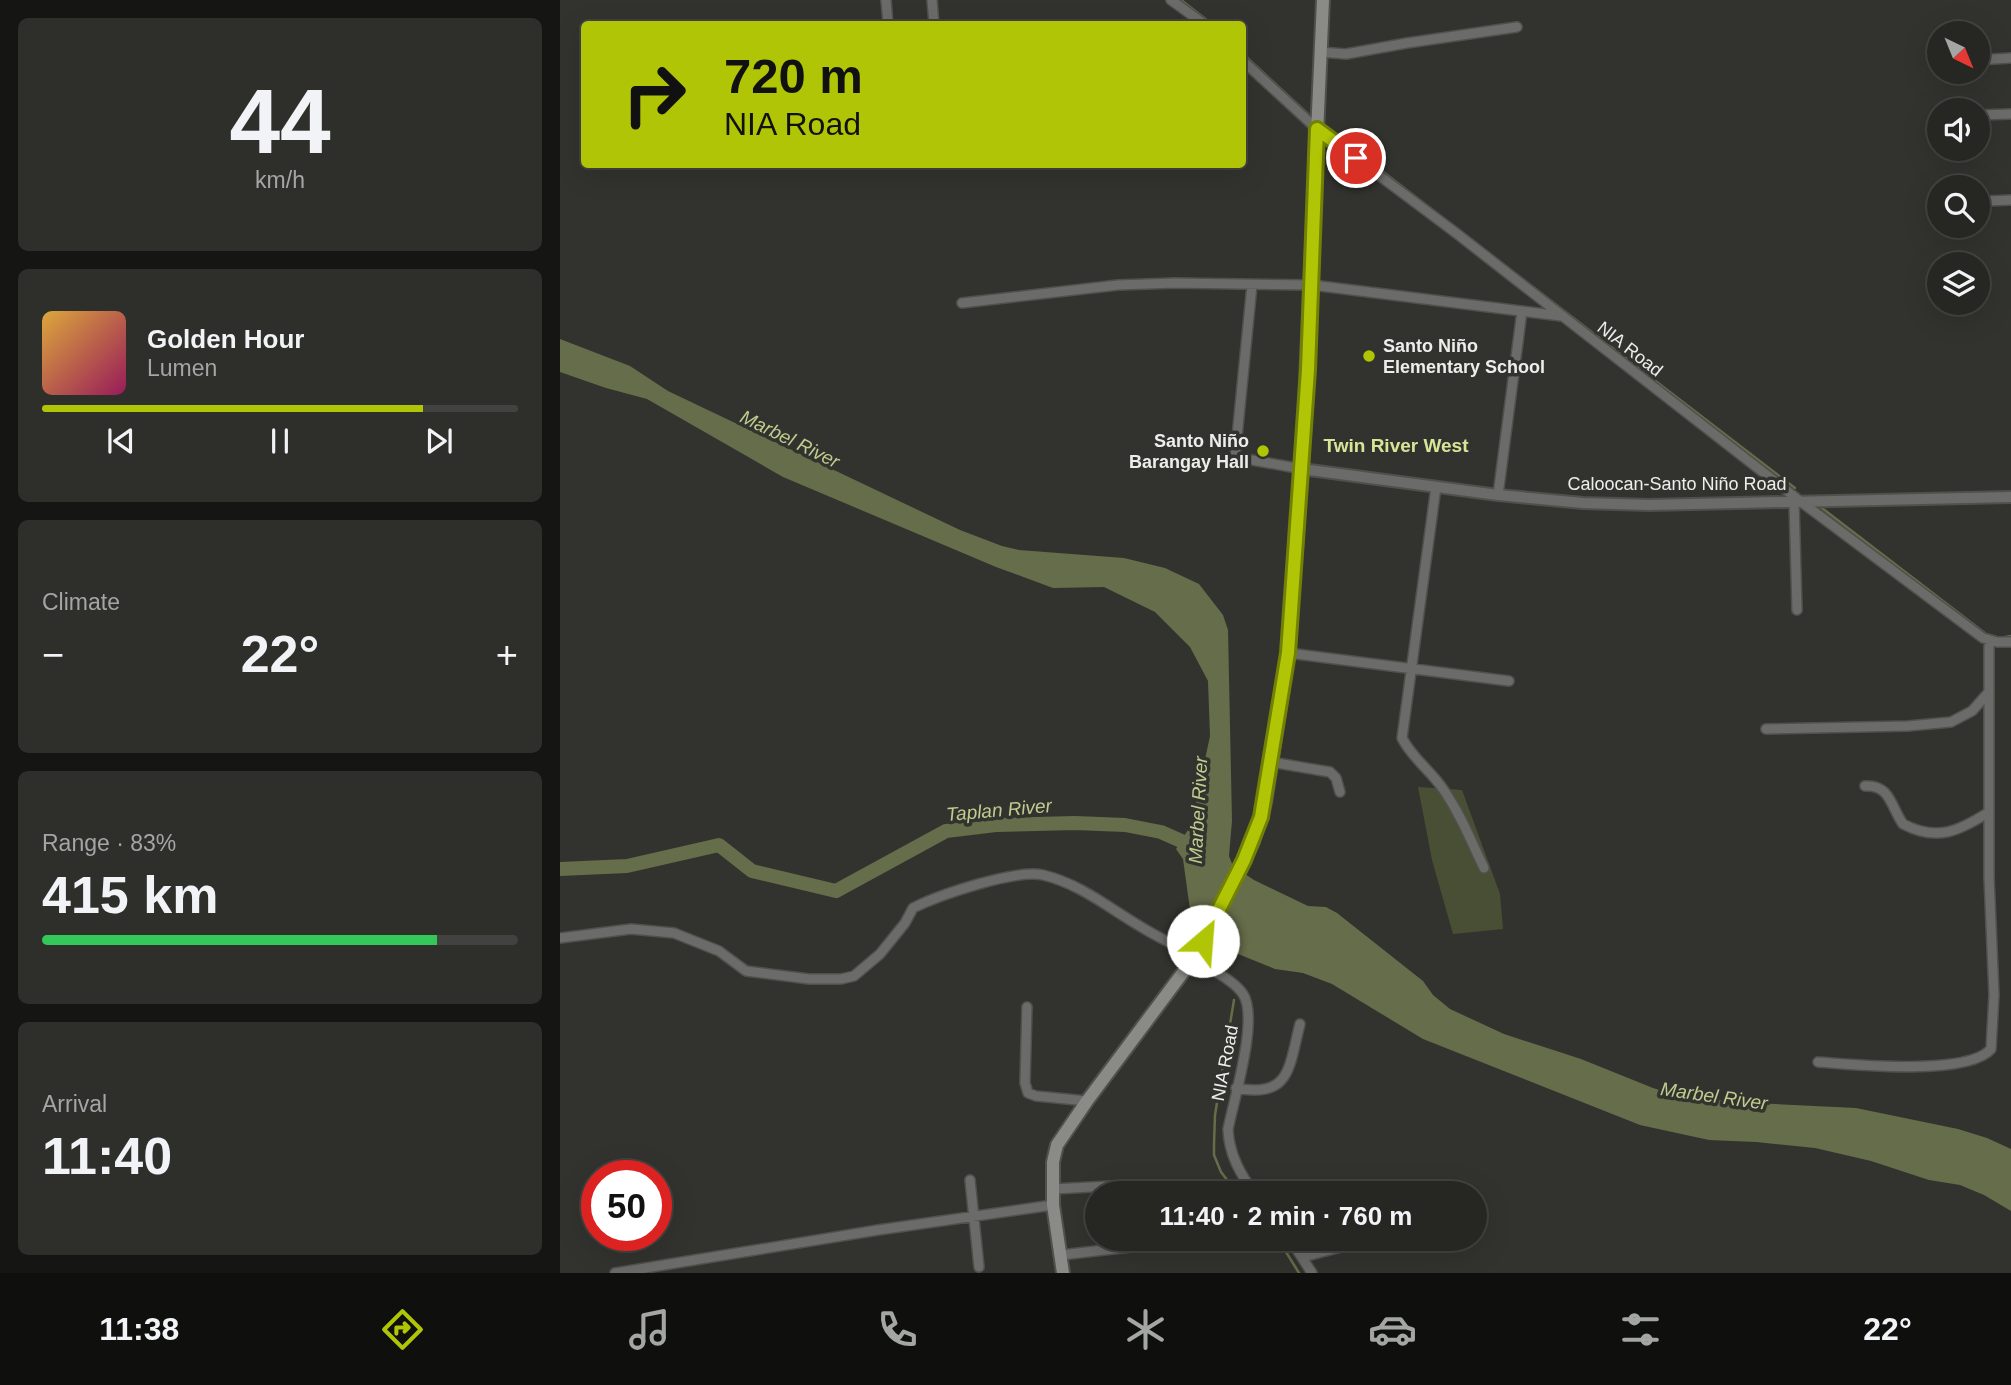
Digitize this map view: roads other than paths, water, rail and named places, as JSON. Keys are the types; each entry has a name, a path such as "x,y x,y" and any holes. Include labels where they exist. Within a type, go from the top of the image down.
{"main road":[{"path":"1063,1273 1053,1205 1053,1162 1058,1145 1087,1101 1195,957 1244,860 1261,817 1288,653 1302,469 1323,0"}],"street":[{"path":"886,0 888,21"},
{"path":"932,0 934,21"},
{"path":"1171,0 1200,21"},
{"path":"1320,52 1346,54 1517,27"},
{"path":"1990,59 2011,58"},
{"name":"NIA Road","path":"1246,64 1317,129 1797,501 1989,640"},
{"path":"1990,115 2011,114"},
{"path":"1990,201 2011,200"},
{"path":"962,303 1118,285 1312,285 1563,317"},
{"path":"1252,285 1235,457 1302,469"},
{"path":"1498,495 1522,311"},
{"name":"Caloocan-Santo Niño Road","path":"1302,469 1498,495 1616,504 2011,497"},
{"path":"1436,486 1402,738 1407,748 1432,774 1450,799 1484,868"},
{"path":"1797,501 1797,610"},
{"path":"1818,1062 1913,1066 1979,1058 1991,1049 1994,995 1989,877 1989,640 2011,642"},
{"path":"1288,653 1509,681"},
{"path":"1766,729 1908,726 1951,722 1972,711 1988,693"},
{"path":"1271,762 1330,772 1336,778 1340,792"},
{"path":"1864,786 1877,786 1884,790 1903,824 1935,833 1957,830 1989,813"},
{"name":"NIA Road","path":"560,938 631,929 674,933 719,951 746,971 809,979 841,979 854,976 880,954 905,923 913,908 987,882 1020,874 1041,874 1096,898 1195,957 1244,996 1249,1025 1228,1129 1237,1165 1247,1181"},
{"path":"1027,1007 1025,1083 1028,1093 1087,1101"},
{"path":"1236,1088 1260,1091 1272,1088 1281,1081 1288,1070 1300,1024"},
{"path":"970,1180 979,1267"},
{"path":"1053,1189 1085,1187"},
{"path":"615,1273 1053,1205"},
{"path":"1061,1255 1096,1251"},
{"path":"1299,1251 1312,1273"},
{"path":"1303,1257 1326,1251"}],"water":[{"name":"Marbel River","path":"560,339 630,366 668,391 960,530 1019,550 1124,558 1165,568 1199,584 1223,615 1228,630 1232,821 1229,856 1233,866 1254,880 1308,906 1326,907 1337,913 1423,981 1433,995 1450,1009 1504,1034 1581,1059 1653,1088 1678,1096 1856,1108 1958,1129 1987,1138 2011,1149 2011,1211 1960,1185 1929,1180 1871,1161 1815,1148 1709,1140 1640,1125 1423,1039 1332,984 1303,973 1275,969 1216,945 1191,917 1183,859 1176,849 1191,825 1210,736 1208,681 1190,647 1155,612 1104,587 1053,588 996,567 783,477 647,399 560,372"}],"waterway":[{"path":"1181,0 1208,21"},
{"path":"1246,57 1308,114"},
{"path":"1322,125 1795,488"},
{"path":"1818,505 1986,634 2000,638 2011,636"},
{"name":"Taplan River","path":"560,869 627,866 719,845 752,871 836,891 946,831 996,825 1125,825 1161,832 1197,848"},
{"path":"1228,1181 1214,1155 1215,1115 1234,1000"},
{"path":"1285,1251 1299,1273"}],"place":[{"name":"Santo Niño Elementary School","path":"1369,356"},
{"name":"Santo Niño Barangay Hall","path":"1263,451"}],"district":[{"name":"Twin River West","path":"1396,445"}]}
